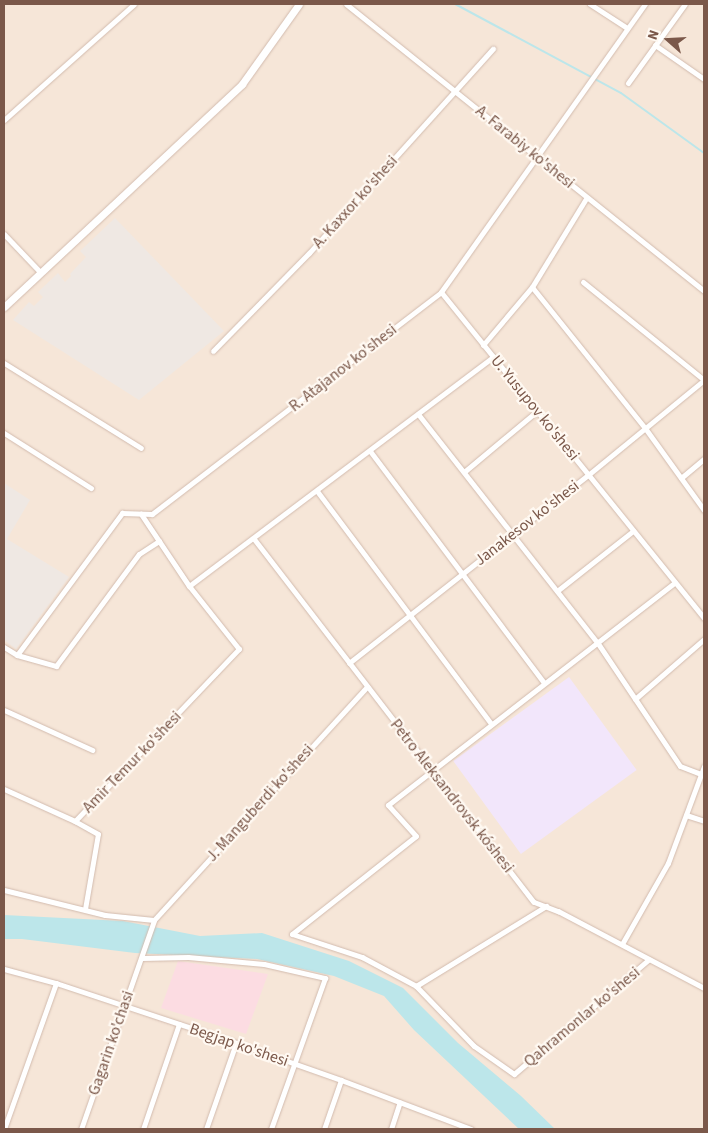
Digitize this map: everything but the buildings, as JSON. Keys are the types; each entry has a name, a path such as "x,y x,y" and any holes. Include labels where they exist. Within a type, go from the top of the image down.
{"street":[{"path":"4,120 134,4"},
{"path":"4,307 242,84 299,4"},
{"name":"A. Farabiy ko'shesi","path":"346,4 704,291"},
{"path":"590,4 627,28"},
{"name":"R. Atajanov ko'shesi","path":"17,655 122,514 152,514 441,292 645,4"},
{"path":"628,83 685,4"},
{"path":"655,45 704,79"},
{"name":"A. Kaxxor ko'shesi","path":"212,351 309,253 492,49"},
{"path":"484,345 532,286 587,196"},
{"path":"4,234 40,272"},
{"path":"583,282 704,380"},
{"path":"532,286 646,428 704,510"},
{"name":"U. Yusupov ko'shesi","path":"441,292 704,618"},
{"path":"142,514 189,586 254,539 493,357"},
{"path":"4,363 141,448"},
{"name":"Janakesov ko'shesi","path":"349,663 588,475 704,380"},
{"path":"464,472 537,411"},
{"path":"418,414 597,642 680,766 701,774"},
{"path":"4,433 91,488"},
{"path":"370,451 544,683"},
{"path":"682,478 704,460"},
{"path":"317,490 491,724"},
{"path":"557,591 634,531"},
{"name":"Petro Aleksandrovsk kóshesi","path":"254,539 534,902 546,906 622,944 704,988"},
{"path":"4,647 17,655 56,666 139,554 160,541"},
{"path":"546,906 416,986 362,957 292,934 416,836 388,805 675,582"},
{"name":"Amir Temur ko'shesi","path":"85,909 98,834 74,821 239,649 189,586"},
{"path":"635,699 704,639"},
{"name":"J. Manguberdi ko'shesi","path":"153,923 243,820 367,687"},
{"path":"4,710 92,750"},
{"path":"622,944 668,863 704,766"},
{"path":"4,789 74,821"},
{"path":"686,815 704,821"},
{"path":"4,890 112,916 153,923"},
{"name":"Gagarin ko'chasi","path":"81,1129 153,923"},
{"path":"142,956 188,957 264,964 325,978 296,1064 271,1129"},
{"name":"Qahramonlar ko'shesi","path":"416,986 474,1046 514,1074 649,959"},
{"name":"Begjap ko'shesi","path":"4,969 56,983 236,1043 400,1102 463,1128 471,1129"},
{"path":"4,1129 56,983"},
{"path":"143,1129 179,1024"},
{"path":"206,1129 236,1043"},
{"path":"324,1129 341,1080"},
{"path":"391,1129 400,1102"}],"shaded area":[{"path":"4,4 704,4 704,1129 4,1129"},
{"path":"115,218 224,331 139,400 13,320 29,302 34,306 43,297 38,292 58,273 65,282 71,276 70,274 86,257 80,251"},
{"path":"4,483 30,500 7,539 69,577 16,649 4,640"},
{"path":"569,677 637,770 521,854 453,761"},
{"path":"178,961 268,974 246,1034 161,1008"}],"water":[{"path":"4,915 123,921 200,936 262,933 349,961 403,988 458,1043 521,1096 555,1129 519,1129 414,1030 384,996 334,976 257,959 135,953 22,939 4,939"}],"waterway":[{"path":"455,4 621,93 704,153"}]}
